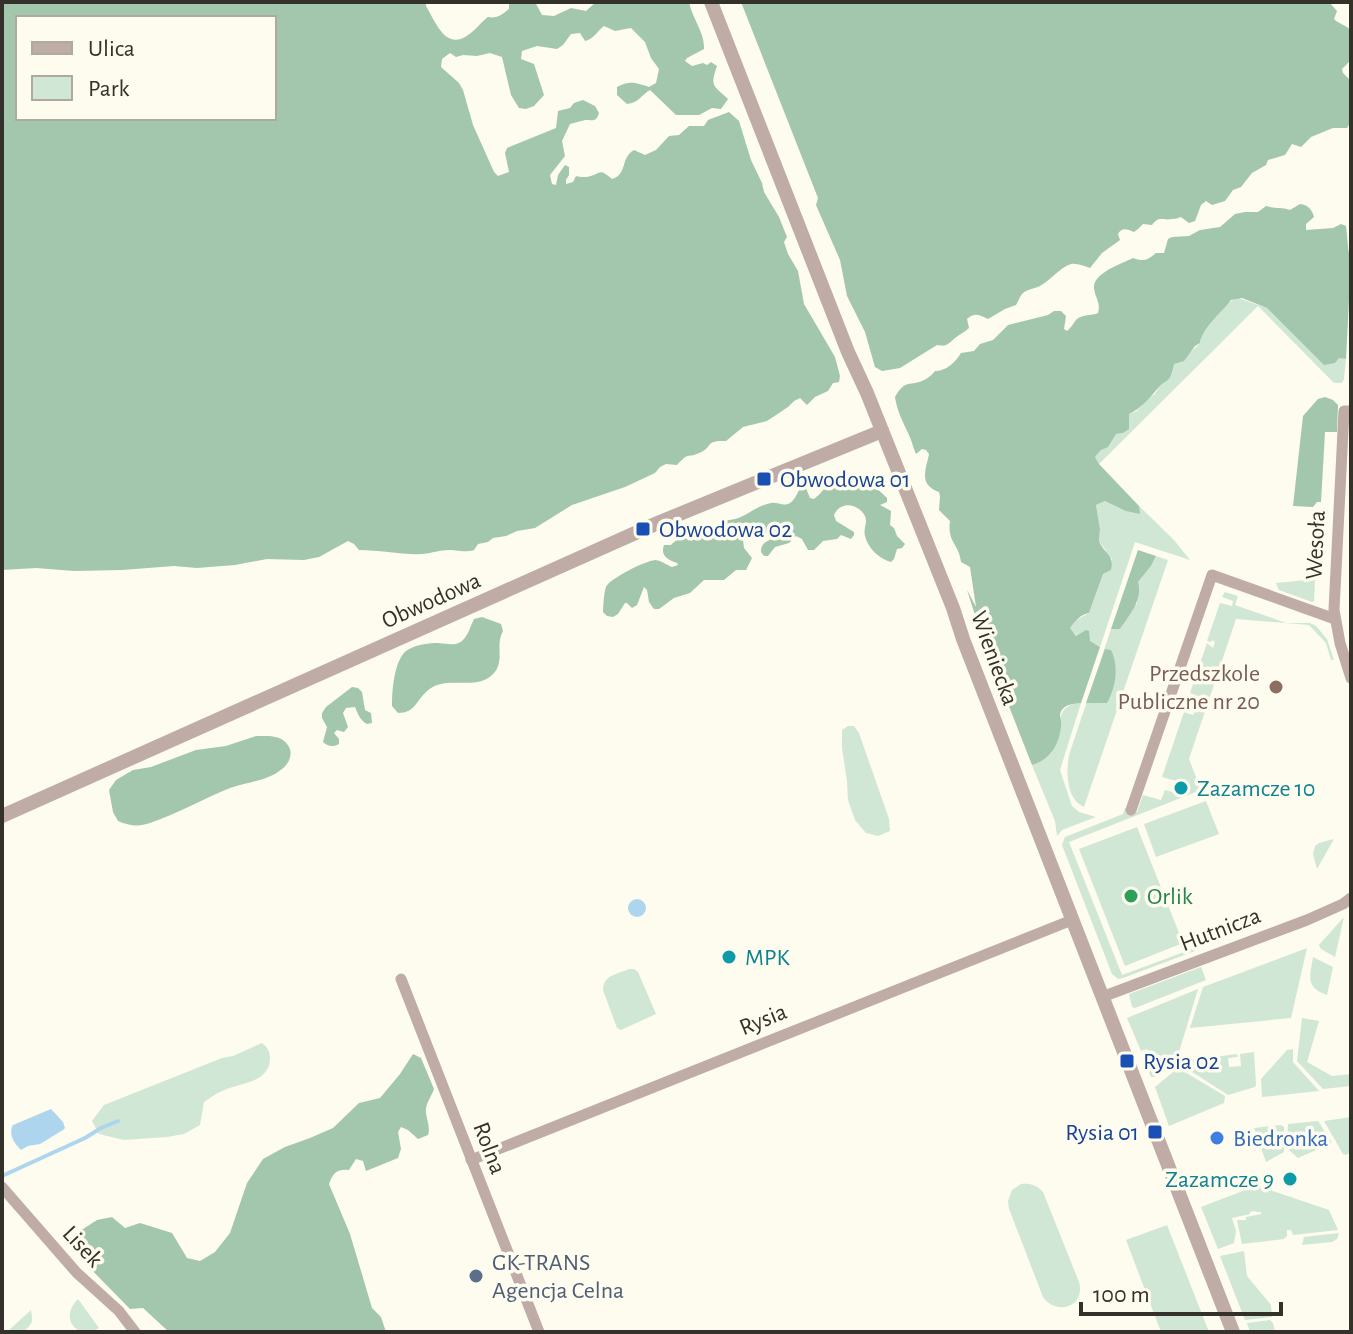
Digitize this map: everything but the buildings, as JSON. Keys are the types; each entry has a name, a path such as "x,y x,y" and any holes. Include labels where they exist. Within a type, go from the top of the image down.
{"street":[{"name":"Wieniecka","path":"711,2 848,352 953,608 1233,1332"},
{"name":"Wesoła","path":"1348,411 1335,576 1335,619 1351,678"},
{"name":"Obwodowa","path":"2,816 660,522 882,431"},
{"path":"1131,810 1212,575 1335,619"},
{"name":"Hutnicza","path":"1102,997 1307,920 1351,898"},
{"name":"Rysia","path":"471,1160 1072,920"},
{"name":"Rolna","path":"401,979 539,1332"},
{"name":"Lisek","path":"2,1187 77,1273 119,1311 135,1332"}],"green space":[{"path":"2,2 426,2 442,33 454,40 468,35 488,17 502,14 509,9 509,2 535,2 542,15 554,16 571,8 586,11 596,2 689,2 704,49 685,61 692,66 711,62 717,66 714,83 728,99 721,109 712,108 699,115 676,115 650,90 627,104 617,95 617,87 626,83 649,87 656,83 659,69 645,42 631,28 615,31 604,26 585,41 580,33 571,34 557,49 537,46 522,51 521,59 534,64 544,95 534,106 526,109 519,108 511,95 502,57 490,53 456,57 450,53 442,59 441,67 463,90 473,125 498,176 509,172 505,153 507,148 556,128 558,111 583,100 595,106 599,113 594,120 570,124 562,141 565,156 550,175 552,184 556,185 565,165 569,167 566,184 573,182 576,176 587,177 600,172 612,179 617,177 634,150 645,155 656,150 669,136 679,135 689,126 704,126 708,120 729,112 739,121 764,192 779,217 787,237 784,242 788,254 798,271 804,304 835,357 839,382 833,383 828,391 807,405 800,398 767,421 743,427 726,441 712,443 704,451 686,457 677,465 666,464 655,473 625,487 572,505 535,528 493,538 478,544 474,550 407,554 359,550 348,541 319,557 304,560 267,559 197,568 174,566 74,571 36,568 2,570"},
{"path":"741,2 1329,2 1337,11 1334,19 1351,30 1351,60 1342,69 1351,81 1351,122 1347,128 1333,128 1311,137 1301,147 1292,144 1285,155 1268,160 1241,187 1233,190 1225,201 1212,205 1206,201 1201,205 1195,221 1189,223 1181,217 1159,219 1152,225 1143,224 1134,232 1121,230 1118,234 1120,240 1102,253 1090,268 1071,264 1040,286 1024,292 1016,305 988,319 972,315 967,319 969,328 947,344 937,345 900,368 882,371 875,367 865,332 847,296 840,260 816,205 818,198"},
{"path":"1300,204 1309,208 1314,217 1306,224 1306,230 1333,228 1341,224 1346,226 1351,261 1346,359 1339,358 1335,363 1324,365 1267,308 1242,298 1231,300 1184,361 1174,364 1169,379 1142,406 1129,414 1129,429 1116,434 1108,447 1095,457 1139,506 1140,514 1105,501 1096,505 1099,541 1110,557 1111,570 1103,574 1089,613 1070,628 1076,636 1089,631 1090,641 1100,647 1081,703 1063,709 1056,746 1049,756 1032,765 983,640 967,590 976,607 970,567 961,562 950,534 950,521 939,510 939,492 926,481 929,454 922,449 916,454 895,397 905,385 919,382 935,371 950,366 961,353 974,351 980,344 993,340 1008,325 1061,311 1066,316 1064,329 1067,331 1079,317 1098,313 1094,288 1103,273 1133,258 1146,260 1156,253 1164,253 1168,239 1172,237 1189,236 1200,230 1220,227 1235,214 1258,212 1266,206 1290,210"},
{"path":"1238,298 1267,308 1309,349 1346,359 1342,383 1334,383 1258,306 1099,464 1095,457 1116,434 1123,433 1129,414 1137,411 1155,394 1174,364 1200,343 1217,314"},
{"path":"1325,397 1338,405 1337,432 1325,432 1321,502 1313,507 1293,506 1303,416 1318,399"},
{"path":"865,480 887,498 887,502 880,505 891,511 890,525 905,544 897,549 891,562 871,549 866,540 866,519 858,508 849,505 840,507 834,515 836,521 854,532 851,539 841,535 837,539 823,541 814,550 808,550 802,539 796,536 764,556 762,547 772,535 751,533 743,540 744,548 752,558 746,570 736,570 724,580 704,580 690,593 674,598 659,609 654,609 649,602 644,587 637,605 632,608 625,603 613,617 603,612 606,587 620,575 655,560 672,567 678,565 664,555 664,545 698,536 709,524 715,526 723,520 736,519 764,505 787,504 801,487 805,486 810,498 814,499 828,486 842,487 850,482"},
{"path":"1105,501 1139,513 1139,506 1190,560 1135,542 1100,647 1069,628 1089,613 1103,574 1111,570 1112,559 1099,541 1096,505"},
{"path":"1138,550 1156,556 1138,582 1139,595 1131,612 1120,629 1111,629"},
{"path":"1156,556 1168,560 1084,807 1071,792 1069,755 1111,629 1120,629 1137,604 1138,582"},
{"path":"1315,580 1312,602 1279,590 1276,583"},
{"path":"1225,592 1238,596 1235,605 1286,623 1310,623 1316,626 1327,639 1334,660 1331,660 1326,643 1309,625 1236,619 1189,759 1201,790 1069,842 1122,975 1195,948 1195,951 1118,979 1112,974 1062,845 1065,837 1123,814 1125,808 1137,812 1143,795 1161,800 1165,790 1185,795 1187,784 1162,777 1184,712 1193,715 1200,697 1190,693 1207,643 1213,648 1215,642 1207,641 1220,603 1232,606 1233,601 1222,597"},
{"path":"482,617 501,624 503,631 499,663 494,673 479,682 435,686 412,709 398,713 392,706 392,692 396,669 406,651 421,645 459,643 474,619"},
{"path":"1105,649 1111,650 1115,663 1113,690 1107,703 1086,703"},
{"path":"352,687 362,692 365,710 371,713 372,723 363,721 355,707 346,708 343,713 348,727 344,732 337,730 334,733 339,744 327,745 323,742 327,727 322,713"},
{"path":"1081,703 1060,770 1072,806 1079,812 1096,817 1062,830 1057,836 1055,821 1032,765 1046,758 1053,750 1063,712 1069,706"},
{"path":"854,726 859,733 889,819 890,831 878,836 866,833 855,820 848,800 842,730"},
{"path":"256,736 279,738 289,747 288,762 276,773 230,788 150,823 134,825 118,821 109,790 116,780 133,770 151,767 196,750 226,746"},
{"path":"1206,801 1219,834 1156,857 1144,824"},
{"name":"Orlik","path":"1137,827 1183,943 1125,966 1079,849"},
{"path":"1334,839 1317,869 1313,854 1315,846"},
{"path":"1344,917 1335,957 1319,945"},
{"path":"1307,948 1291,1018 1190,1028 1203,987"},
{"path":"1313,957 1333,967 1327,995 1312,985"},
{"path":"1201,967 1206,980 1132,1007 1129,994"},
{"path":"629,969 638,972 656,1014 621,1030 617,1028 603,990 608,978"},
{"path":"1198,989 1176,1062 1151,1077 1145,1062 1151,1059 1147,1049 1141,1051 1127,1018"},
{"path":"1302,1018 1319,1021 1307,1062 1332,1076 1351,1074 1351,1086 1323,1089 1297,1061"},
{"path":"262,1043 270,1056 264,1073 251,1082 227,1089 204,1102 200,1125 184,1134 124,1140 99,1134 92,1121 104,1105"},
{"path":"1293,1049 1293,1062 1319,1091 1262,1097 1261,1079 1287,1050"},
{"path":"1254,1052 1255,1087 1228,1095 1183,1066 1190,1060 1237,1054 1238,1057 1228,1058 1229,1067 1241,1066 1240,1054"},
{"path":"413,1054 421,1058 434,1089 426,1108 428,1135 418,1139 401,1127 398,1132 401,1149 398,1158 366,1171 363,1161 356,1159 349,1170 336,1172 329,1184 350,1234 372,1308 381,1317 386,1332 169,1332 143,1308 130,1309 81,1259 80,1231 97,1220 112,1217 125,1228 140,1223 172,1233 187,1258 200,1261 215,1252 230,1233 247,1183 263,1159 333,1128 359,1103 380,1098"},
{"path":"1178,1068 1225,1096 1224,1103 1169,1126 1155,1087"},
{"path":"1351,1117 1351,1152 1346,1155 1324,1121"},
{"path":"1318,1121 1332,1143 1298,1158 1287,1148 1288,1124"},
{"path":"1284,1127 1284,1152 1266,1162 1254,1128"},
{"path":"1021,1184 1033,1185 1043,1192 1079,1282 1078,1298 1068,1306 1055,1306 1043,1297 1009,1209 1012,1190"},
{"path":"1261,1187 1329,1210 1338,1230 1293,1235 1291,1230 1287,1230 1284,1239 1242,1244 1237,1220 1261,1214 1255,1211 1232,1218 1236,1231 1234,1243 1218,1249 1201,1207"},
{"path":"1167,1225 1209,1332 1161,1332 1126,1240"},
{"path":"1339,1233 1332,1242 1302,1245 1304,1237"},
{"path":"1244,1251 1247,1276 1271,1305 1272,1317 1245,1320 1220,1256"},
{"path":"78,1299 99,1328 92,1332 81,1332 71,1321 70,1312"},
{"path":"31,1310 32,1322 23,1332 7,1332"},
{"path":"1270,1320 1275,1332 1250,1332 1247,1323"}],"water":[{"path":"637,899 646,908 637,917 628,908"},
{"path":"51,1109 65,1128 40,1144 21,1150 12,1138 13,1125"}],"waterway":[{"path":"2,1176 118,1121"}],"place":[{"name":"Obwodowa 01","path":"764,479"},
{"name":"Obwodowa 02","path":"643,529"},
{"name":"Przedszkole Publiczne nr 20","path":"1276,687"},
{"name":"Zazamcze 10","path":"1181,788"},
{"name":"Orlik","path":"1131,896"},
{"name":"MPK","path":"729,957"},
{"name":"Rysia 02","path":"1127,1061"},
{"name":"Rysia 01","path":"1155,1132"},
{"name":"Biedronka","path":"1217,1138"},
{"name":"Zazamcze 9","path":"1290,1179"},
{"name":"GK-TRANS Agencja Celna","path":"476,1276"}]}
